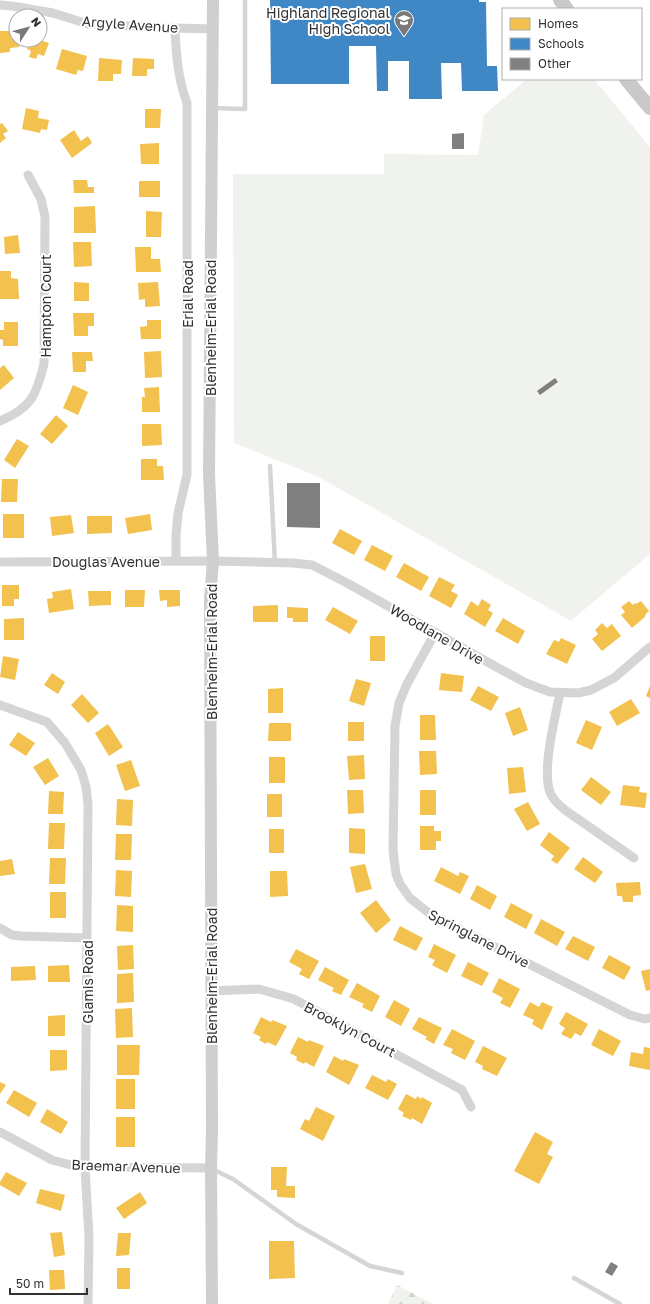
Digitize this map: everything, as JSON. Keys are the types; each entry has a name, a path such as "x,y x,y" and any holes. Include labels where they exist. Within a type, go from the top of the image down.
{"main road":[{"name":"Blenheim-Erial Road","path":"212,1304 210,599 213,560 209,474 213,0"},
{"path":"560,0 566,8"},
{"path":"627,80 650,108"}],"street":[{"name":"Argyle Avenue","path":"0,5 53,13 88,24 213,29"},
{"name":"Erial Road","path":"175,28 177,61 181,87 187,103 187,475 178,513 176,561"},
{"name":"Hampton Court","path":"0,421 22,409 34,396 44,364 45,217 41,199 28,175"},
{"name":"Douglas Avenue","path":"0,562 213,560"},
{"name":"Woodlane Drive","path":"213,560 312,565 526,683 550,692 578,693 591,690 614,678 650,648"},
{"name":"Springlane Drive","path":"435,632 407,684 399,703 395,726 393,850 396,874 400,884 410,898 430,914 630,1015 645,1019 650,1018"},
{"path":"560,693 549,751 547,776 548,789 551,796 566,810 634,858"},
{"name":"Glamis Road","path":"0,705 46,722 66,743 81,770 86,787 88,804 85,1167 89,1238 88,1304"},
{"path":"0,928 12,935 87,938"},
{"name":"Brooklyn Court","path":"211,991 259,989 294,999 462,1090 471,1107"},
{"name":"Braemar Avenue","path":"0,1132 52,1160 71,1165 85,1167 211,1168"}],"lane":[{"path":"212,108 245,109 245,0"},
{"path":"270,466 275,562"},
{"path":"211,1168 233,1179 296,1224 370,1266 402,1273"},
{"path":"574,1278 620,1304"}],"green space":[{"path":"526,80 595,80 650,147 650,554 571,621 317,476 234,443 233,174 384,174 384,154 478,155 484,115"},
{"path":"397,1285 433,1304 388,1304"}],"building: Homes":[{"path":"0,31 8,31 8,48 10,48 10,52 0,53"},
{"path":"47,48 44,56 38,54 36,59 29,57 31,51 27,49"},
{"path":"62,49 87,56 83,71 78,70 76,75 56,69"},
{"path":"99,58 122,60 121,74 113,74 113,81 98,81"},
{"path":"133,58 154,59 154,69 147,69 147,76 132,76"},
{"path":"26,108 39,111 38,118 49,120 47,130 41,129 40,133 22,129"},
{"path":"145,109 161,109 160,128 145,128"},
{"path":"2,123 8,131 3,134 6,138 0,143 0,124"},
{"path":"74,130 81,141 88,136 92,143 72,158 60,140"},
{"path":"159,143 159,164 141,164 140,144"},
{"path":"73,180 87,180 88,187 94,187 94,193 74,193"},
{"path":"139,181 160,181 160,197 139,197"},
{"path":"95,206 96,233 74,233 74,207"},
{"path":"146,211 162,212 161,237 146,237"},
{"path":"18,235 20,253 5,254 4,237"},
{"path":"73,242 91,242 92,266 74,267"},
{"path":"135,247 151,247 151,259 160,259 161,272 136,272"},
{"path":"0,271 11,271 11,278 18,279 19,299 0,299"},
{"path":"74,282 89,283 89,301 74,301"},
{"path":"158,282 160,306 145,307 145,299 139,300 138,283"},
{"path":"73,313 94,313 94,326 88,326 88,336 74,336"},
{"path":"147,320 161,320 161,339 141,339 140,327 147,326"},
{"path":"4,322 18,322 18,346 3,346 3,340 0,339 0,330 4,330"},
{"path":"161,351 162,377 145,378 144,352"},
{"path":"72,352 92,352 93,361 86,361 86,372 73,372"},
{"path":"4,365 14,378 0,390 0,368"},
{"path":"73,385 88,392 78,415 63,408"},
{"path":"159,387 160,412 142,412 142,397 145,397 144,388"},
{"path":"56,415 68,426 52,444 40,434"},
{"path":"142,424 161,424 162,445 142,446"},
{"path":"17,439 29,446 15,468 4,460"},
{"path":"141,459 157,459 157,466 163,466 164,480 141,480"},
{"path":"2,479 18,479 17,502 1,502"},
{"path":"3,514 24,514 24,538 3,538"},
{"path":"150,514 152,530 128,534 125,518"},
{"path":"71,515 74,533 52,536 50,517"},
{"path":"87,516 112,516 112,533 87,534"},
{"path":"340,529 362,541 354,555 332,543"},
{"path":"372,545 393,556 385,571 364,560"},
{"path":"404,563 429,577 421,591 396,577"},
{"path":"439,577 455,585 451,591 458,595 451,608 429,596"},
{"path":"2,585 19,585 19,599 14,599 14,606 2,606"},
{"path":"71,589 74,609 49,613 47,599 53,598 52,592"},
{"path":"125,590 145,590 144,607 125,607"},
{"path":"159,590 180,590 180,606 167,607 167,600 160,601"},
{"path":"88,591 111,591 111,605 89,606"},
{"path":"482,599 491,605 488,610 493,613 485,627 464,614 471,601 478,606"},
{"path":"629,601 633,605 641,601 649,611 645,615 646,616 632,628 621,615 625,612 621,607"},
{"path":"278,605 278,622 253,622 253,606"},
{"path":"287,607 308,608 308,622 293,622 293,618 287,618"},
{"path":"333,607 358,621 350,634 325,620"},
{"path":"24,618 24,640 4,640 4,619"},
{"path":"503,618 525,631 518,644 495,631"},
{"path":"602,623 607,628 612,624 621,636 602,651 592,639 598,634 595,630"},
{"path":"370,636 385,636 385,661 370,661"},
{"path":"561,638 576,645 567,664 546,654 554,640 559,642"},
{"path":"3,656 19,659 15,680 0,677"},
{"path":"52,673 65,682 58,694 44,685"},
{"path":"441,673 464,676 462,692 439,690"},
{"path":"356,679 371,683 364,706 349,701"},
{"path":"478,686 499,697 491,711 470,700"},
{"path":"650,686 650,698 646,696"},
{"path":"283,688 283,713 268,713 268,689"},
{"path":"82,694 99,713 88,723 71,705"},
{"path":"631,699 640,713 617,726 609,712"},
{"path":"520,707 528,730 513,736 505,713"},
{"path":"420,715 435,715 436,740 420,740"},
{"path":"586,720 602,727 592,750 576,743"},
{"path":"348,722 364,722 364,741 348,741"},
{"path":"269,723 291,723 291,741 268,741"},
{"path":"108,724 123,747 109,756 95,733"},
{"path":"18,732 35,743 26,756 9,745"},
{"path":"419,751 436,751 437,774 420,775"},
{"path":"364,755 365,779 349,780 347,756"},
{"path":"269,757 285,757 285,783 269,783"},
{"path":"48,758 59,776 45,785 33,767"},
{"path":"131,760 140,786 125,791 116,765"},
{"path":"523,767 526,792 509,794 507,768"},
{"path":"591,777 611,792 601,805 581,790"},
{"path":"623,785 640,787 639,792 647,793 645,808 620,805"},
{"path":"347,790 363,790 364,813 348,814"},
{"path":"420,790 436,790 436,815 420,815"},
{"path":"49,791 64,792 63,814 48,814"},
{"path":"267,794 282,794 282,817 267,817"},
{"path":"117,799 133,800 132,826 116,825"},
{"path":"528,802 540,824 527,831 514,809"},
{"path":"49,823 65,823 64,849 48,849"},
{"path":"420,826 434,826 434,831 441,831 441,841 436,841 436,850 420,850"},
{"path":"349,828 365,829 365,854 349,853"},
{"path":"269,829 284,829 284,853 269,853"},
{"path":"549,832 570,848 557,864 551,860 554,856 540,845"},
{"path":"116,834 132,834 131,860 115,860"},
{"path":"583,857 603,872 595,883 574,869"},
{"path":"50,858 66,858 65,884 49,884"},
{"path":"12,859 15,874 0,876 0,861"},
{"path":"365,864 372,889 356,893 350,867"},
{"path":"441,867 458,876 460,872 469,876 460,894 434,881"},
{"path":"116,870 132,871 131,897 115,896"},
{"path":"270,871 287,871 288,896 270,897"},
{"path":"640,882 641,895 633,896 633,902 623,902 622,896 617,896 616,883"},
{"path":"477,885 497,896 490,910 470,899"},
{"path":"50,892 66,892 66,918 50,918"},
{"path":"376,900 391,920 376,933 360,913"},
{"path":"511,903 533,915 526,929 504,917"},
{"path":"117,905 133,906 133,932 116,931"},
{"path":"541,919 565,932 557,946 534,933"},
{"path":"400,926 423,938 416,951 393,940"},
{"path":"573,936 595,947 588,961 565,949"},
{"path":"434,944 456,955 447,973 432,965 435,960 428,957"},
{"path":"133,945 134,969 118,970 117,946"},
{"path":"296,949 319,961 309,979 299,974 302,969 289,962"},
{"path":"609,955 631,967 624,980 602,968"},
{"path":"468,962 489,973 482,986 461,976"},
{"path":"69,965 70,982 48,982 48,966"},
{"path":"35,966 36,980 11,981 11,967"},
{"path":"325,967 349,980 341,995 332,991 334,988 318,980"},
{"path":"650,969 650,990 646,991 641,971"},
{"path":"133,973 134,1002 117,1003 117,974"},
{"path":"499,978 520,989 510,1008 500,1003 503,998 492,992"},
{"path":"357,983 380,996 372,1012 362,1007 364,1004 349,997"},
{"path":"394,1000 410,1009 401,1026 385,1017"},
{"path":"530,1002 539,1007 542,1002 553,1007 542,1030 532,1024 534,1020 523,1015"},
{"path":"132,1008 133,1037 116,1038 115,1009"},
{"path":"566,1012 588,1024 581,1036 575,1033 571,1039 561,1034 565,1028 559,1024"},
{"path":"65,1015 65,1036 48,1036 48,1016"},
{"path":"261,1017 271,1022 272,1020 287,1026 276,1046 267,1042 266,1044 259,1040 261,1037 253,1033"},
{"path":"419,1017 442,1028 434,1044 425,1039 427,1037 412,1029"},
{"path":"452,1029 475,1041 465,1060 451,1053 453,1049 443,1045"},
{"path":"599,1029 621,1041 613,1056 591,1045"},
{"path":"298,1037 308,1042 309,1040 324,1046 314,1067 305,1062 304,1064 296,1060 297,1057 290,1053"},
{"path":"117,1045 140,1045 139,1075 117,1075"},
{"path":"483,1046 507,1058 497,1076 482,1069 483,1066 475,1062"},
{"path":"644,1047 650,1048 650,1070 629,1066 631,1052 643,1054"},
{"path":"50,1050 67,1050 67,1070 50,1071"},
{"path":"334,1056 343,1061 344,1059 359,1065 349,1085 326,1072"},
{"path":"372,1075 386,1082 388,1079 397,1084 388,1100 365,1088"},
{"path":"116,1079 135,1079 135,1109 116,1109"},
{"path":"0,1082 6,1085 0,1094"},
{"path":"14,1090 37,1103 29,1117 6,1103"},
{"path":"406,1094 416,1099 417,1096 421,1099 422,1097 432,1103 422,1124 412,1118 411,1120 402,1116 404,1113 398,1109"},
{"path":"316,1107 335,1116 323,1141 300,1129 305,1119 309,1121"},
{"path":"47,1109 68,1122 61,1134 40,1122"},
{"path":"116,1117 135,1117 135,1147 116,1147"},
{"path":"535,1132 553,1142 547,1154 553,1157 539,1184 514,1171"},
{"path":"271,1167 287,1167 286,1186 295,1186 295,1198 277,1197 277,1190 271,1190"},
{"path":"6,1172 27,1183 19,1196 0,1185 0,1182"},
{"path":"40,1189 65,1195 61,1211 36,1203"},
{"path":"140,1192 147,1203 124,1219 116,1208"},
{"path":"62,1232 65,1255 54,1257 50,1233"},
{"path":"118,1233 131,1233 129,1255 116,1256"},
{"path":"269,1241 294,1241 295,1278 269,1279"},
{"path":"117,1268 130,1268 130,1289 117,1289"},
{"path":"49,1270 64,1270 65,1289 50,1290"}],"building: Schools":[{"path":"270,0 479,0 479,2 486,2 487,66 497,66 498,91 462,91 461,63 441,63 442,99 409,99 409,61 388,61 388,91 377,91 376,46 349,46 349,84 271,84"}],"building: Other":[{"path":"464,133 464,149 452,149 452,134"},
{"path":"555,378 558,382 540,395 537,391"},
{"path":"287,483 320,483 320,528 287,527"},
{"path":"611,1262 618,1266 612,1276 605,1272"}],"place":[{"name":"Highland Regional High School","path":"404,37"}]}
